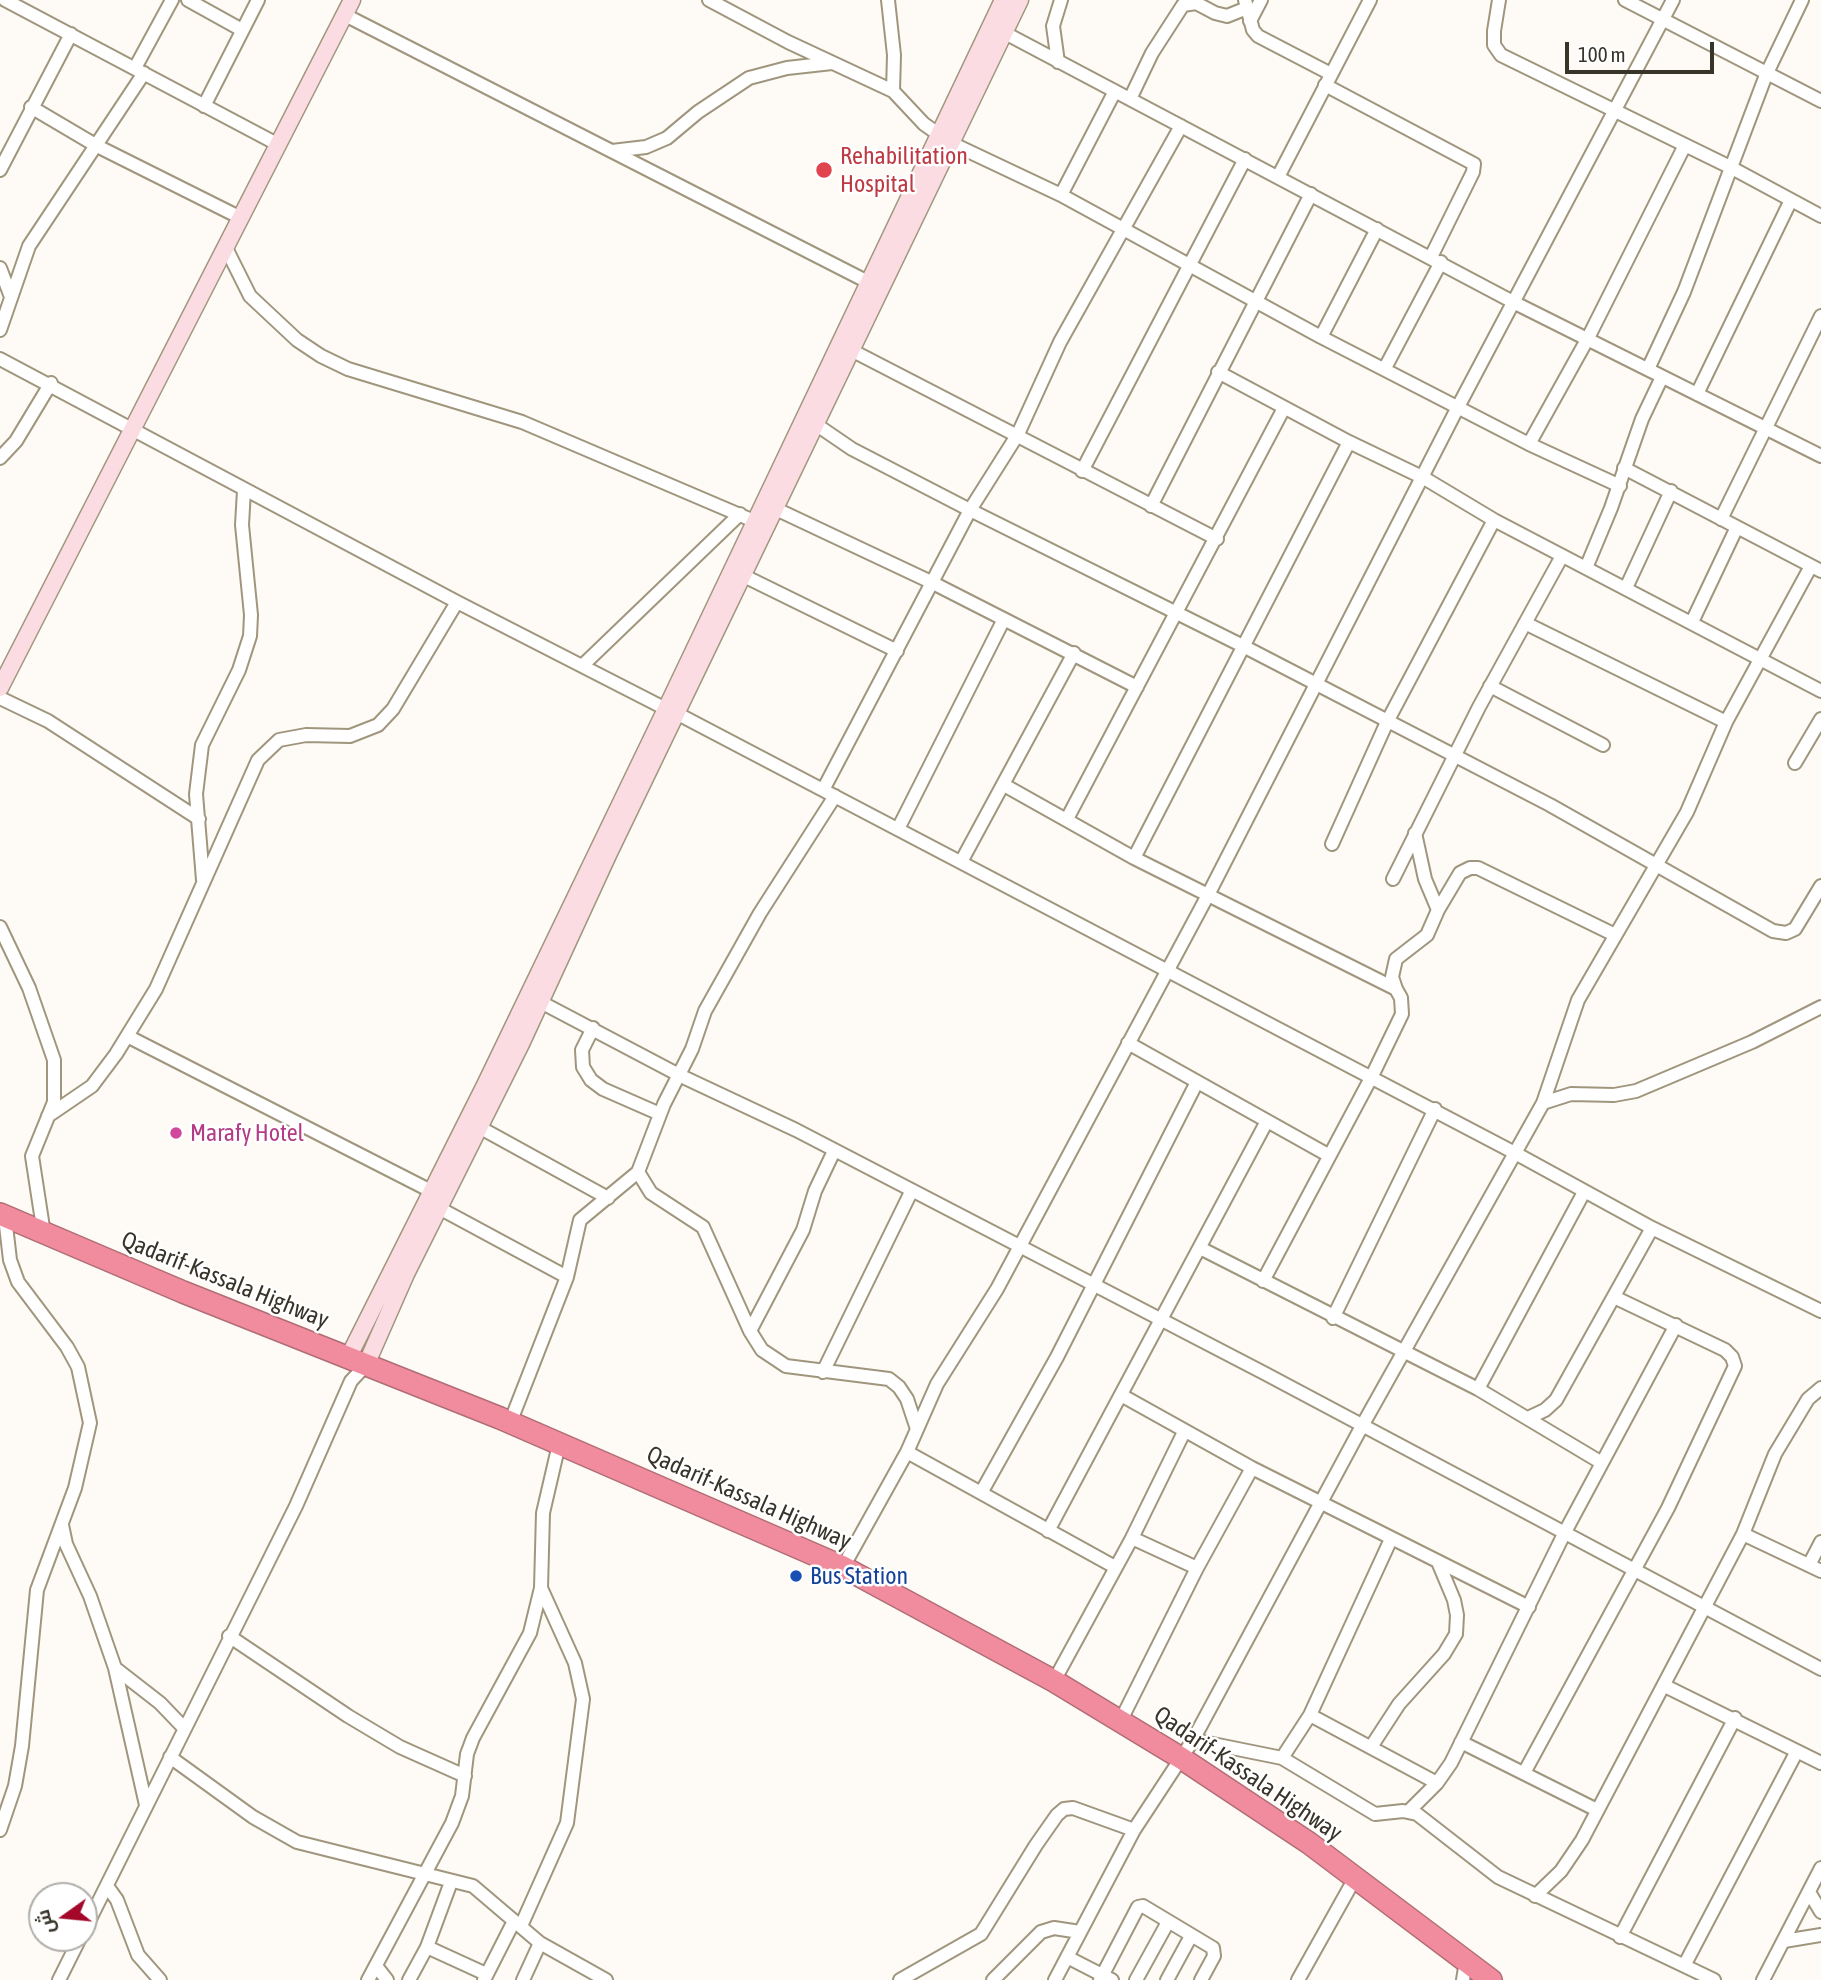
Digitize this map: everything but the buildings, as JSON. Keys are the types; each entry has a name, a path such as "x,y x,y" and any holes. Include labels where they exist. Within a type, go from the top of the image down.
{"highway":[{"name":"Qadarif-Kassala Highway","path":"2,1215 510,1423 843,1567 1054,1682 1181,1758 1287,1828 1355,1878 1465,1970 1491,1980"}],"main road":[{"path":"357,1361 431,1191 534,999 672,711 754,520 851,350 945,139 1003,0"},
{"path":"754,520 776,509 868,282 1005,33 1020,0"},
{"path":"0,688 348,7"},
{"path":"672,711 744,576 754,520"},
{"path":"357,1361 480,1127 534,999"}],"street":[{"path":"0,330 29,246 74,175 97,146 140,71 172,0"},
{"path":"187,0 242,30"},
{"path":"204,106 258,0"},
{"path":"888,0 894,55 893,91"},
{"path":"1058,62 1053,26 1061,0"},
{"path":"1130,99 1152,53 1183,5 1196,3 1227,16 1247,9 1261,0"},
{"path":"1278,177 1370,0"},
{"path":"1499,0 1494,45 1501,55 1730,167 1821,216"},
{"path":"1625,0 1821,101"},
{"path":"843,1567 907,1452 951,1358 1020,1247 1208,895 1314,684 1673,0"},
{"path":"1648,369 1684,292 1766,75 1802,0"},
{"path":"2,1 71,34 279,145"},
{"path":"713,1 893,91 945,139 1061,195 1321,337 1459,405 1529,444 1620,486"},
{"path":"348,7 612,151 868,282"},
{"path":"1247,9 1258,36 1328,80 1474,164 1436,260 1385,368"},
{"path":"1005,33 1515,303 1821,456"},
{"path":"0,170 71,34"},
{"path":"612,151 646,147 667,138 698,112 749,78 787,68 832,62"},
{"path":"1061,195 1115,91"},
{"path":"31,107 97,146 241,218"},
{"path":"510,1423 567,1277 580,1220 638,1172 660,1114 681,1076 705,1011 829,793 931,582 970,510 1018,435 1060,342 1181,126"},
{"path":"1529,444 1588,338 1685,145"},
{"path":"1082,471 1245,159"},
{"path":"1151,506 1311,194"},
{"path":"1697,394 1791,200"},
{"path":"1321,337 1377,229"},
{"path":"226,248 250,296 297,340 321,356 348,369 474,410 522,422 754,520 582,666"},
{"path":"0,268 12,297"},
{"path":"1721,519 1821,316"},
{"path":"851,350 1217,539"},
{"path":"0,359 51,383 457,602 672,711 1435,1109 1652,1228 1821,1311"},
{"path":"1218,372 1349,442 1424,478 1494,520 1821,691"},
{"path":"1586,568 1620,486 1642,419 1662,377"},
{"path":"0,458 16,441 51,383"},
{"path":"1067,819 1284,408"},
{"path":"811,421 852,449 1243,646 1550,805 1773,931 1786,933 1799,924 1821,886"},
{"path":"1134,858 1349,442"},
{"path":"1055,1980 1134,1830 1193,1740 1362,1426 1543,1103 1570,1017 1614,934 1687,812 1726,722 1816,568 1624,468"},
{"path":"203,884 196,794 202,745 240,670 250,636 251,615 242,525 244,489"},
{"path":"1626,588 1671,491"},
{"path":"776,509 931,582 1138,687"},
{"path":"1332,844 1387,722 1494,520"},
{"path":"1692,622 1737,527"},
{"path":"1393,879 1490,686 1562,556"},
{"path":"744,576 897,651"},
{"path":"48,1116 92,1086 156,989 258,760 279,740 306,735 350,736 378,725 393,709 457,602"},
{"path":"898,829 1004,619"},
{"path":"1525,623 1726,722"},
{"path":"961,862 1074,653"},
{"path":"1490,686 1603,745"},
{"path":"0,698 48,721 199,818"},
{"path":"1795,763 1821,719"},
{"path":"1004,785 1134,858 1396,989"},
{"path":"1415,833 1425,879 1438,910"},
{"path":"1263,1280 1372,1076 1402,1014 1401,998 1392,977 1396,959 1427,935 1460,873 1470,868 1478,868 1614,934"},
{"path":"0,928 29,988 54,1060 56,1083 48,1116 33,1156 44,1234"},
{"path":"534,999 1020,1247 1634,1567 1703,1607 1821,1668"},
{"path":"1543,1103 1571,1094 1614,1095 1636,1091 1752,1042 1821,1007"},
{"path":"593,1028 582,1050 583,1067 591,1080 603,1089 660,1114"},
{"path":"127,1036 431,1191"},
{"path":"1128,1042 1328,1155"},
{"path":"981,1493 1021,1425 1198,1082"},
{"path":"1333,1318 1435,1109"},
{"path":"1048,1531 1267,1121"},
{"path":"480,1127 608,1198"},
{"path":"750,1331 803,1230 815,1191 834,1151"},
{"path":"638,1172 651,1193 703,1227 750,1331 774,1361 786,1366 823,1372 889,1379 907,1399 917,1430"},
{"path":"823,1372 911,1192"},
{"path":"1478,1389 1584,1192"},
{"path":"439,1208 567,1277"},
{"path":"0,1830 15,1786 22,1746 37,1590 87,1449 90,1423 88,1401 78,1367 67,1347 46,1324 18,1282 10,1260 2,1215"},
{"path":"1528,1418 1545,1410 1556,1400 1652,1228"},
{"path":"1200,1248 1333,1318 1478,1389 1602,1463"},
{"path":"1524,1773 1668,1508 1735,1366 1732,1357 1725,1350 1614,1297"},
{"path":"1409,1811 1437,1783 1461,1742 1565,1532 1676,1325"},
{"path":"98,1904 229,1636 308,1483 357,1361"},
{"path":"1535,1896 1561,1871 1582,1840 1743,1534 1775,1454 1808,1399 1821,1388"},
{"path":"1121,1395 1252,1468 1529,1607"},
{"path":"1054,1682 1132,1538 1184,1432"},
{"path":"368,1980 452,1824 473,1738 530,1633 541,1588 543,1513 559,1444"},
{"path":"907,1452 1115,1567"},
{"path":"1121,1720 1197,1568 1252,1468"},
{"path":"62,1525 65,1544 90,1596 115,1668 146,1805"},
{"path":"1743,1534 1815,1568 1821,1542"},
{"path":"1132,1538 1197,1568"},
{"path":"1282,1758 1310,1715 1391,1539"},
{"path":"1371,1747 1399,1704 1444,1654 1456,1634 1457,1615 1454,1600 1438,1562"},
{"path":"427,1947 485,1977 517,1923 568,1816 583,1699 575,1662 541,1588"},
{"path":"229,1636 358,1722 400,1746 465,1776"},
{"path":"115,1668 160,1703 184,1728"},
{"path":"1665,1686 1821,1762"},
{"path":"1310,1715 1437,1783"},
{"path":"1620,1937 1735,1718"},
{"path":"1193,1740 1282,1758 1375,1814 1409,1811 1429,1821 1486,1870 1535,1896 1620,1937 1685,1964 1714,1980"},
{"path":"1461,1742 1597,1810"},
{"path":"1685,1964 1797,1751"},
{"path":"170,1757 244,1811 285,1836 473,1886 540,1942 606,1980"},
{"path":"900,1980 981,1934 1036,1845 1057,1815 1064,1810 1073,1808 1134,1830"},
{"path":"1763,1980 1821,1868"},
{"path":"1297,1980 1355,1878"},
{"path":"409,1980 427,1947 451,1882"},
{"path":"107,1886 117,1900 138,1955 160,1980"},
{"path":"1809,1892 1821,1912"},
{"path":"1067,1957 1105,1978 1138,1907 1143,1906 1214,1952 1200,1980"},
{"path":"1136,1980 1168,1922"},
{"path":"993,1980 1041,1932 1054,1928 1080,1932"},
{"path":"1784,1941 1821,1935"},
{"path":"1167,1980 1191,1936"},
{"path":"523,1980 540,1942"},
{"path":"59,1980 73,1952"},
{"path":"376,1966 387,1980"}],"place":[{"name":"Rehabilitation Hospital","path":"824,170"},
{"name":"Marafy Hotel","path":"176,1133"},
{"name":"Bus Station","path":"796,1576"}]}
